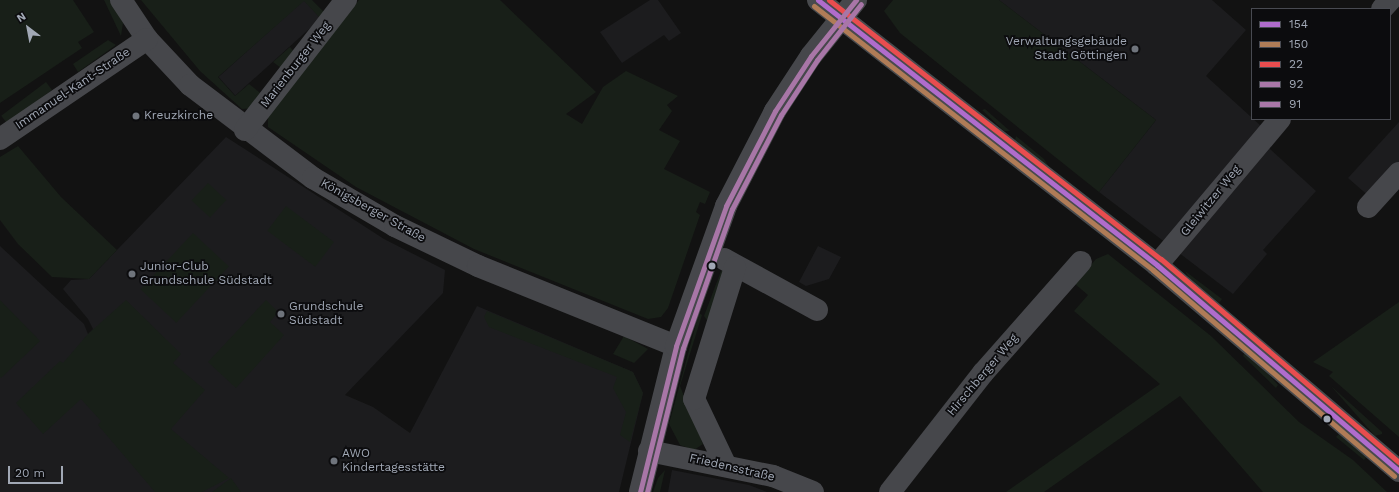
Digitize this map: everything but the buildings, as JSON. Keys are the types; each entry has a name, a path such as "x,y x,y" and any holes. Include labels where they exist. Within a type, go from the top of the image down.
{"main road":[{"path":"818,0 1157,265 1399,471"}],"street":[{"name":"Königsberger Straße","path":"121,0 147,39 190,85 245,130 313,178 395,226 561,302 676,346"},
{"name":"Marienburger Weg","path":"245,130 346,0"},
{"path":"640,492 676,346 708,248 750,152 791,85 856,0"},
{"path":"1383,8 1390,0"},
{"name":"Immanuel-Kant-Straße","path":"0,139 147,39"},
{"name":"Gleiwitzer Weg","path":"1157,265 1279,120"},
{"path":"1368,206 1399,173"},
{"path":"708,248 735,267 817,310"},
{"name":"Hirschberger Weg","path":"890,492 983,373 1081,262"},
{"path":"726,466 694,400 735,267"},
{"name":"Friedensstraße","path":"649,452 773,476 813,492"}],"shaded area":[{"path":"0,0 73,0 94,32 78,42 82,48 0,103"},
{"path":"104,0 112,0 123,23 121,36"},
{"path":"141,0 312,0 324,12 321,19 304,1 218,77 235,96 249,84 264,96 255,108 242,109 200,71"},
{"path":"304,0 321,19 235,96 219,77"},
{"path":"359,0 500,0 596,92 566,114 582,124 603,87 626,71 678,96 667,105 672,111 659,130 680,141 664,169 710,192 705,204 700,202 696,212 700,215 668,308 661,317 648,319 474,249 356,187 268,127 268,116"},
{"path":"650,0 658,0 681,33 669,41 664,35 622,63 600,32"},
{"path":"893,0 999,0 1156,120 1099,192 900,33 884,11"},
{"path":"999,0 1212,0 1246,30 1206,76 1251,117 1251,120 1254,120 1261,126 1270,149 1316,191 1263,250 1267,254 1233,294 1099,192 1156,120"},
{"path":"108,40 116,45 78,72 73,64"},
{"path":"290,47 297,55 285,71 273,62"},
{"path":"46,82 52,90 7,124 1,116"},
{"path":"985,109 1010,131 1004,131 982,110"},
{"path":"1399,122 1399,167 1371,198 1348,178"},
{"path":"1016,136 1044,159 1051,170 1015,140"},
{"path":"226,137 384,239 445,270 443,293 345,395 373,407 410,433 477,306 633,372 643,393 619,492 0,492 0,246 84,324 88,334 93,329 88,319 63,289 71,280 89,279"},
{"path":"18,146 61,197 117,250 89,279 52,277 18,244 0,220 0,157"},
{"path":"208,183 226,200 210,218 192,201"},
{"path":"286,206 334,242 315,267 267,231"},
{"path":"193,233 229,266 176,323 140,289"},
{"path":"818,246 841,257 829,279 806,286 799,282"},
{"path":"1108,254 1211,336 1299,422 1353,460 1387,492 1263,492 1180,396 1044,492 1006,492 1160,384 1074,311 1088,295 1075,284 1096,259"},
{"path":"725,269 712,327 704,316 721,271"},
{"path":"1185,271 1222,299 1219,303 1190,280"},
{"path":"0,300 40,341 1,378 0,377"},
{"path":"126,300 181,354 173,363 205,390 171,429 229,478 202,492 155,492 98,425 101,421 81,399 43,434 16,403 60,361 63,363 88,334"},
{"path":"266,300 278,312 270,322 284,335 236,388 208,362"},
{"path":"1399,302 1399,437 1329,376 1333,372 1313,362"},
{"path":"487,311 633,372 643,393 630,442 620,435 626,412 613,388 617,377 489,327 484,317"},
{"path":"699,313 702,315 680,386 703,444 694,450 680,445 669,424"},
{"path":"624,336 648,349 634,363 613,354"},
{"path":"1246,349 1278,385 1276,388 1243,356"},
{"path":"1331,386 1382,432 1382,434 1375,436"},
{"path":"1339,434 1354,441 1368,455 1364,460 1336,437"},
{"path":"665,470 660,492 653,492 658,478"},
{"path":"672,470 749,485 767,492 668,492"},
{"path":"231,478 241,492 212,492"}],"transit line":[{"name":"154","path":"818,0 1157,265 1399,471"},
{"name":"22","path":"829,0 1161,259 1399,462"},
{"name":"92","path":"640,492 676,346 726,206 775,111 811,56 856,0"},
{"name":"91","path":"647,492 683,348 732,209 781,115 817,60 861,4"},
{"name":"150","path":"814,6 1153,270 1394,476"}],"place":[{"name":"Verwaltungsgebäude Stadt Göttingen","path":"1135,49"},
{"name":"Kreuzkirche","path":"136,116"},
{"name":"Junior-Club Grundschule Südstadt","path":"132,274"},
{"name":"Grundschule Südstadt","path":"281,314"},
{"name":"AWO Kindertagesstätte","path":"334,461"}]}
